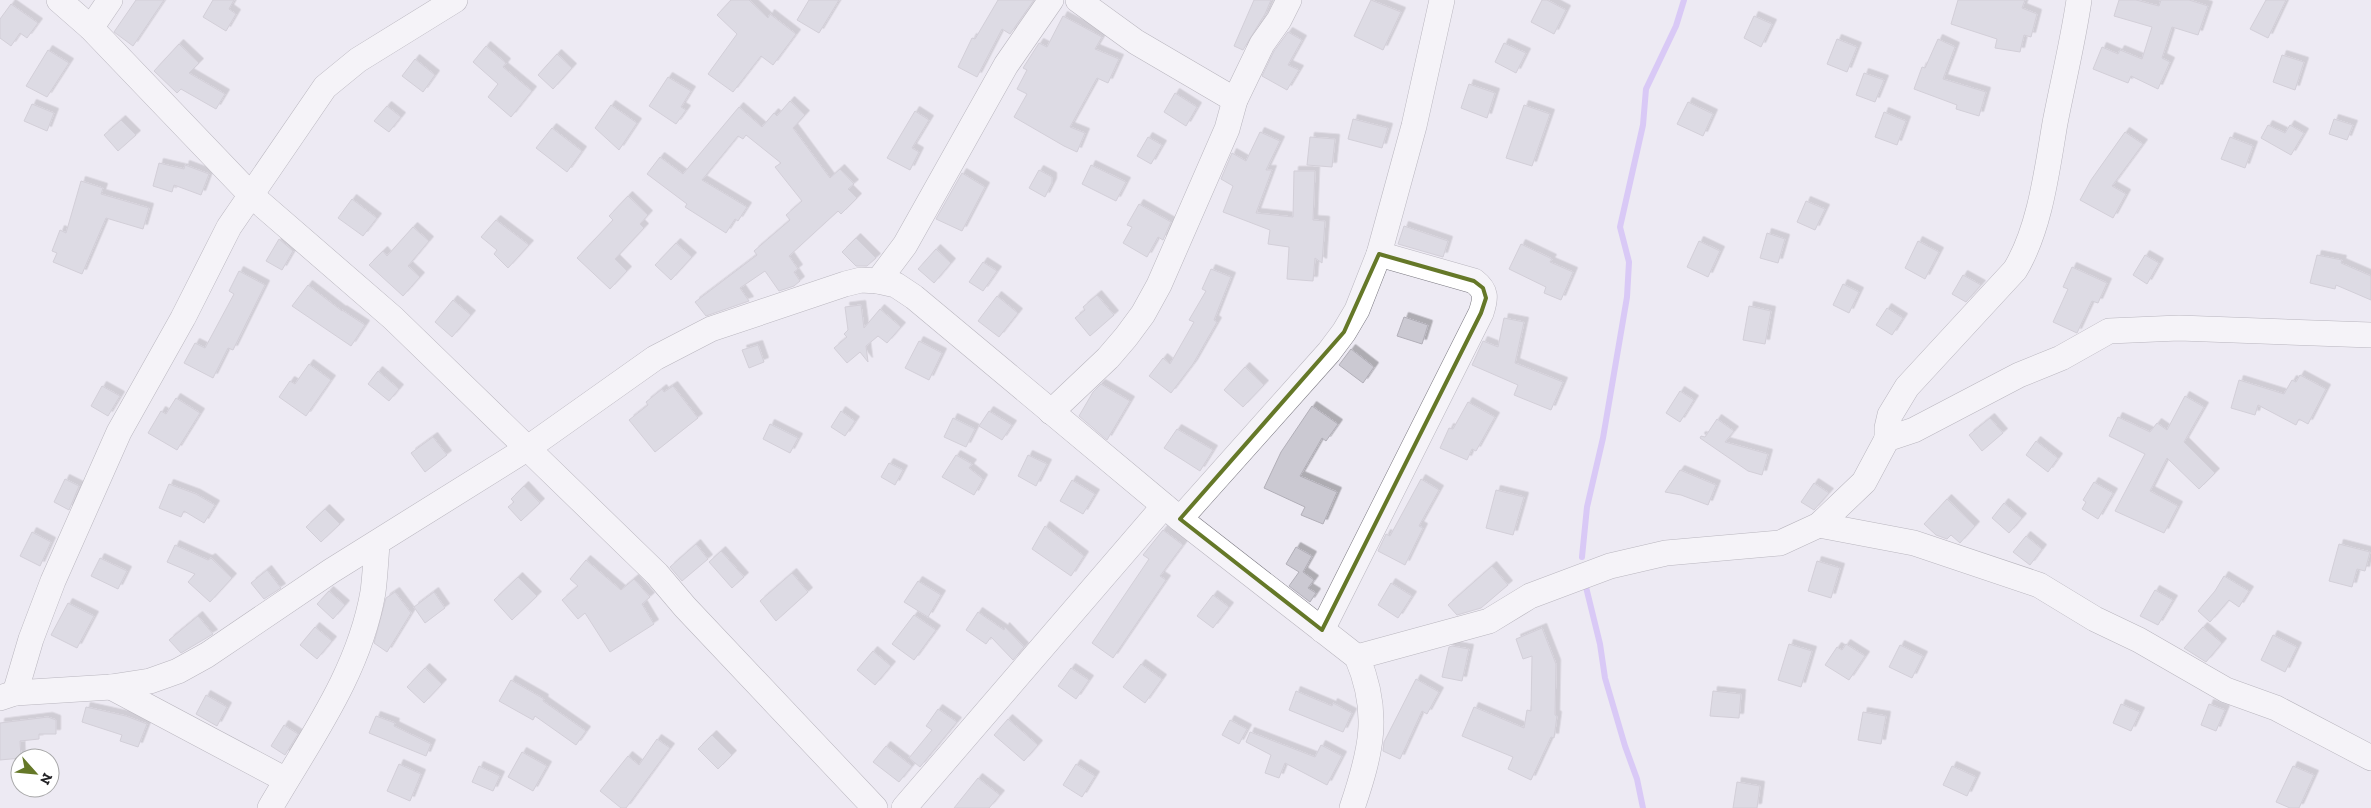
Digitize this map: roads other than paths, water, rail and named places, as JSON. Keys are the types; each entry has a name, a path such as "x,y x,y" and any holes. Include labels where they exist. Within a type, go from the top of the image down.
{"street":[{"path":"59,0 91,28 251,194 393,318 657,574 875,808"},
{"path":"91,28 110,0"},
{"path":"455,0 358,60 325,87 229,227 183,318 119,432 54,582 8,696 111,687 150,681 178,671 207,655 377,543 528,448 655,358 711,329 845,284 861,280 878,281 896,285 914,297 1172,512 1357,657 1367,680 1372,708 1370,741 1364,774 1352,808"},
{"path":"878,281 905,245 1006,65 1051,0"},
{"path":"1078,0 1136,42 1235,100"},
{"path":"1051,412 1108,358 1143,314 1159,285 1227,130 1235,100 1262,44 1289,0"},
{"path":"904,808 1172,512 1329,352 1344,332 1357,310 1379,254 1414,126 1442,0"},
{"path":"1357,657 1489,621 1530,596 1610,566 1666,553 1780,543 1819,525 1864,482 1887,439 1890,415 1907,386 2015,270 2021,260 2034,224 2049,160 2079,0"},
{"path":"1322,630 1481,313 1486,298 1483,288 1474,281 1379,254"},
{"path":"1887,439 1914,430 2019,375 2061,358 2109,331 2179,328 2371,335"},
{"path":"1819,525 1914,543 2040,585 2094,618 2139,640 2226,690 2276,708 2371,758"},
{"path":"270,808 319,729 343,684 361,637 373,592 377,543"},
{"path":"111,687 286,780"}],"waterway":[{"path":"1582,557 1587,507 1603,438 1627,297 1629,262 1620,227 1643,125 1646,89 1676,26 1684,0"},
{"path":"1585,583 1600,644 1605,678 1637,779 1643,808"}]}
